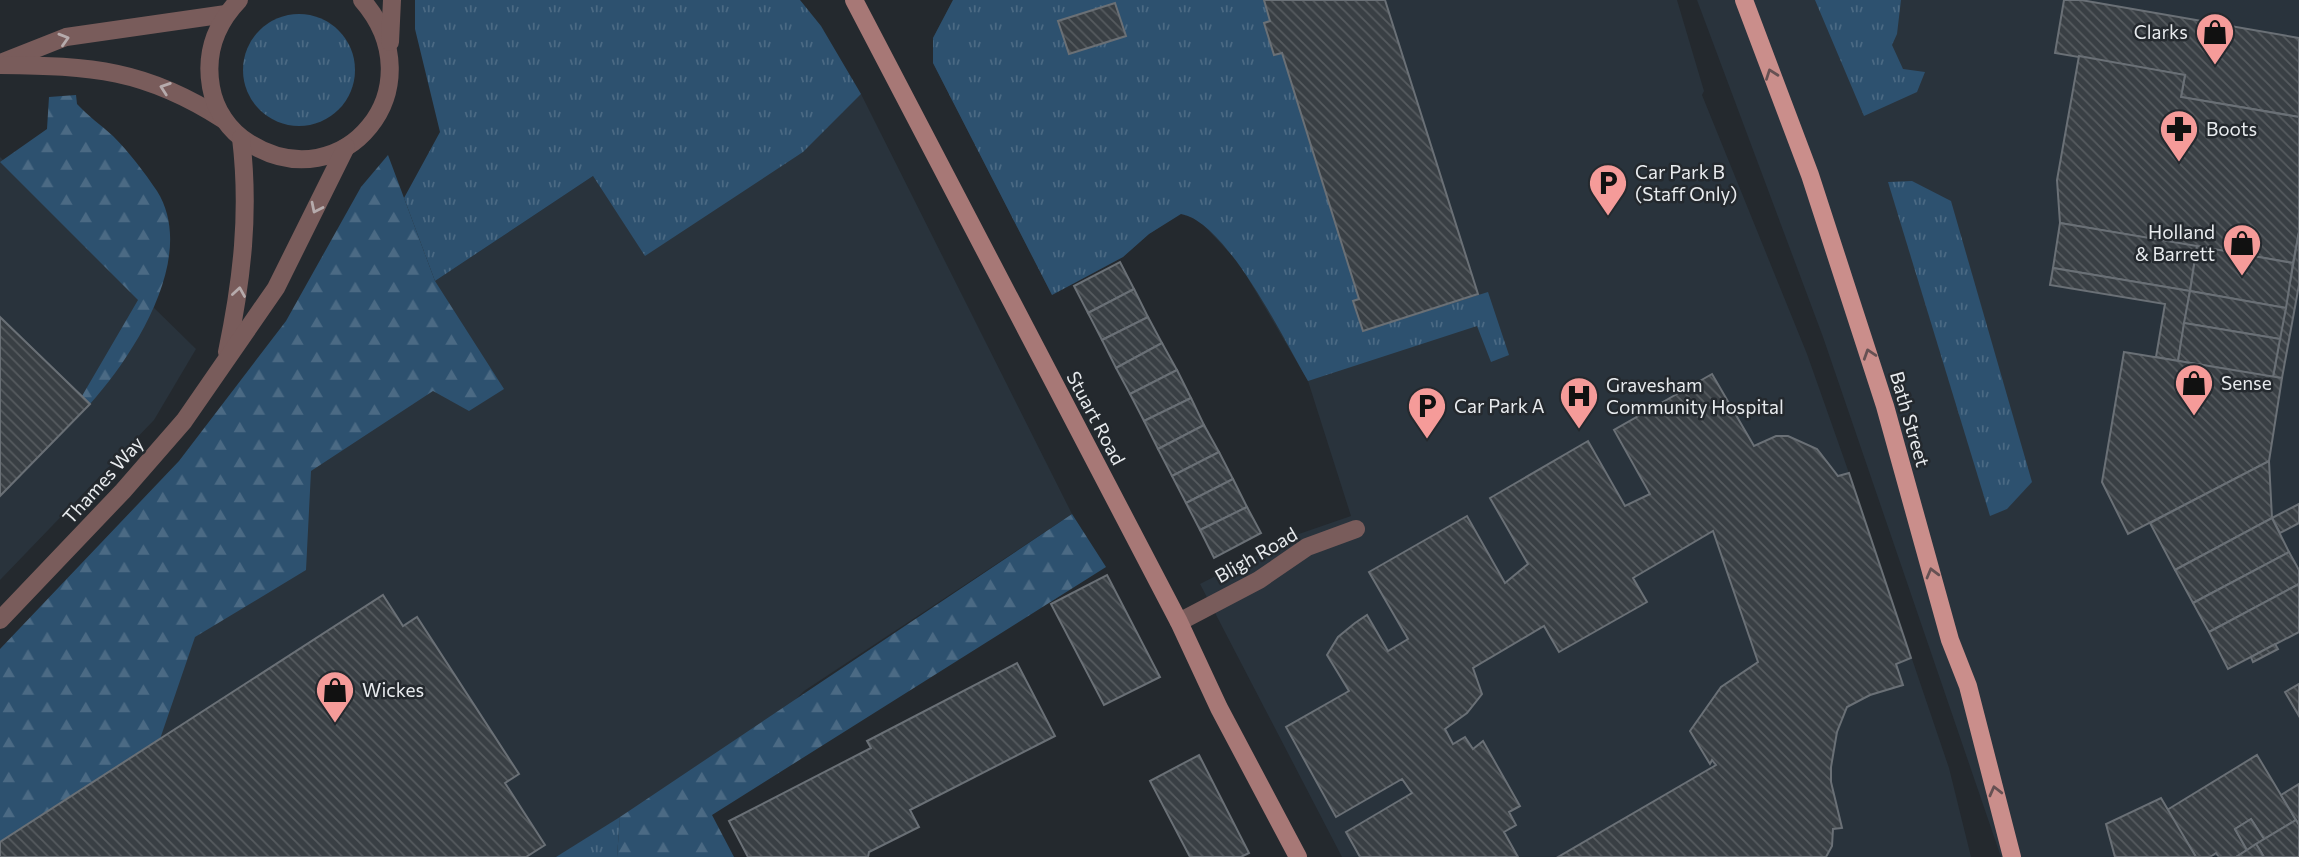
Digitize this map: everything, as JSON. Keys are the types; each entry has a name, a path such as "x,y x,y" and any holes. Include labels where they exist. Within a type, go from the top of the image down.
{"main road":[{"name":"Bath Street","path":"1744,0 1810,175 1885,406 1950,640 1968,686 2012,857"},
{"name":"Stuart Road","path":"861,2 1298,857"}],"street":[{"path":"224,120 213,98 208,69 212,40 226,14 239,0"},
{"path":"362,0 378,19 390,47"},
{"path":"0,64 76,66 130,75 185,95 224,120 241,138 262,151 290,159 319,157 346,147 369,128 385,103 392,75 392,0"},
{"path":"0,64 66,37 226,14"},
{"name":"Thames Way","path":"225,359 239,295 246,236 246,181 241,138"},
{"name":"Thames Way","path":"0,620 123,491 175,431 276,288 346,147"},
{"name":"Bligh Road","path":"1179,622 1259,580 1307,547 1356,529"}],"shaded area":[{"name":"Gravesham Community Hospital","path":"953,0 1677,0 1704,91 1702,95 1807,354 1849,473 1949,768 1971,857 1342,857 1200,584 1296,535 1351,516 1308,381 1239,263 1195,216 1180,214 1149,234 1123,257 1052,295 933,63 933,38"},
{"path":"1697,0 2299,0 2299,857 2001,857 1823,337"},
{"path":"861,94 1072,514 804,691 643,857 0,857 0,707 263,433 435,281 593,176 645,255"},
{"path":"0,157 196,349 154,420 0,580"}],"green space":[{"path":"415,0 800,0 821,26 861,94 803,152 645,256 593,176 435,281 404,198 440,132 415,29"},
{"path":"953,0 1264,0 1270,21 1264,24 1274,55 1282,53 1359,299 1353,301 1363,331 1488,292 1509,355 1491,362 1477,326 1308,381 1253,285 1235,260 1199,222 1181,214 1149,234 1123,257 1052,295 933,63 933,38"},
{"path":"1815,0 1901,0 1897,34 1892,45 1903,69 1925,72 1917,92 1864,116"},
{"path":"299,14 320,18 339,30 351,49 355,70 351,91 339,110 320,122 299,126 278,122 259,110 247,91 243,70 247,49 259,30 278,18"},
{"path":"76,95 77,104 119,142 157,191 168,217 170,245 165,274 155,304 141,332 125,359 90,404 82,396 138,300 0,162 47,129 49,97"},
{"path":"388,155 435,281 504,389 469,411 433,391 311,471 306,570 195,637 160,739 0,842 0,649 179,461 286,321 361,187"},
{"path":"1912,181 1951,201 2032,482 2007,509 1990,516 1888,182"},
{"path":"1072,514 1106,567 712,815 734,857 617,857 620,817"},
{"path":"620,817 617,857 556,857"}],"building":[{"path":"1264,0 1385,0 1478,294 1363,331 1353,301 1359,299 1282,53 1274,55 1264,23 1270,21"},
{"name":"Clarks","path":"2064,0 2081,0 2299,38 2299,117 2181,97 2185,75 2055,53"},
{"path":"1115,3 1126,36 1069,54 1058,21"},
{"name":"Boots","path":"2079,56 2185,75 2181,97 2299,117 2299,232 2293,263 2060,223 2057,180"},
{"path":"2060,223 2197,246 2190,291 2053,268"},
{"path":"2299,232 2299,285 2282,378 2273,377"},
{"name":"Holland & Barrett","path":"2197,246 2293,263 2286,308 2190,291"},
{"path":"1120,262 1134,289 1088,313 1074,286"},
{"path":"2053,268 2190,291 2178,361 2156,357 2165,304 2050,285"},
{"path":"1134,289 1148,317 1102,340 1088,313"},
{"path":"2190,291 2286,308 2280,339 2184,323"},
{"path":"0,317 90,404 0,496"},
{"path":"1148,317 1162,343 1116,368 1102,340"},
{"path":"2184,323 2280,339 2273,377 2178,361"},
{"path":"1162,343 1177,370 1130,394 1116,368"},
{"name":"Sense","path":"2124,352 2282,378 2269,461 2128,534 2102,482"},
{"path":"1177,370 1191,398 1144,421 1130,394"},
{"name":"Gravesham Community Hospital","path":"1712,374 1754,446 1776,436 1788,436 1817,449 1838,476 1849,473 1911,658 1896,664 1903,685 1870,695 1847,707 1837,732 1831,767 1831,782 1842,828 1833,829 1832,846 1826,857 1558,857 1716,765 1712,760 1710,764 1690,731 1721,687 1758,662 1713,531 1633,578 1647,602 1559,652 1544,626 1473,668 1482,694 1467,713 1445,729 1453,744 1465,737 1473,749 1483,741 1520,806 1509,812 1516,825 1504,832 1518,857 1360,857 1346,832 1412,793 1402,779 1336,817 1286,727 1349,691 1327,655 1338,637 1355,623 1367,615 1388,651 1408,639 1369,572 1467,516 1505,583 1528,564 1490,498 1588,441 1625,506 1650,494 1614,430"},
{"path":"1191,398 1204,425 1158,449 1144,421"},
{"path":"1204,425 1219,452 1172,476 1158,449"},
{"path":"1219,452 1233,479 1186,503 1172,476"},
{"path":"2269,461 2272,518 2175,570 2150,523"},
{"path":"1233,479 1247,507 1200,530 1186,503"},
{"path":"2299,504 2299,523 2280,533 2272,518"},
{"path":"1247,507 1261,533 1214,558 1200,530"},
{"path":"2272,518 2289,552 2193,603 2175,570"},
{"path":"2289,552 2299,570 2299,584 2209,632 2193,603"},
{"path":"1107,575 1160,677 1104,705 1051,604"},
{"path":"2299,584 2299,632 2228,669 2209,632"},
{"name":"Wickes","path":"383,595 403,626 417,617 519,774 505,783 545,845 526,857 0,857 0,842"},
{"path":"2275,644 2278,649 2253,662 2251,657"},
{"path":"1017,663 1055,736 910,810 919,827 869,852 868,857 748,857 729,821 871,748 867,741"},
{"path":"2299,684 2299,716 2285,692"},
{"path":"1199,755 1249,853 1241,857 1190,857 1150,781"},
{"path":"2257,755 2296,820 2264,839 2251,819 2235,829 2247,850 2236,857 2219,857 2216,853 2210,857 2196,857 2167,810"},
{"path":"2299,784 2299,825 2281,795"},
{"path":"2161,798 2196,857 2115,857 2106,824"},
{"path":"2251,819 2264,839 2247,850 2235,829"},
{"path":"2296,820 2299,825 2299,857 2264,857 2256,844"},
{"path":"2256,844 2264,857 2236,857 2247,850"}],"place":[{"name":"Clarks","path":"2215,66"},
{"name":"Boots","path":"2179,163"},
{"name":"Car Park B (Staff Only)","path":"1608,217"},
{"name":"Holland & Barrett","path":"2242,277"},
{"name":"Sense","path":"2194,417"},
{"name":"Gravesham Community Hospital","path":"1579,430"},
{"name":"Car Park A","path":"1427,440"},
{"name":"Wickes","path":"335,724"}]}
